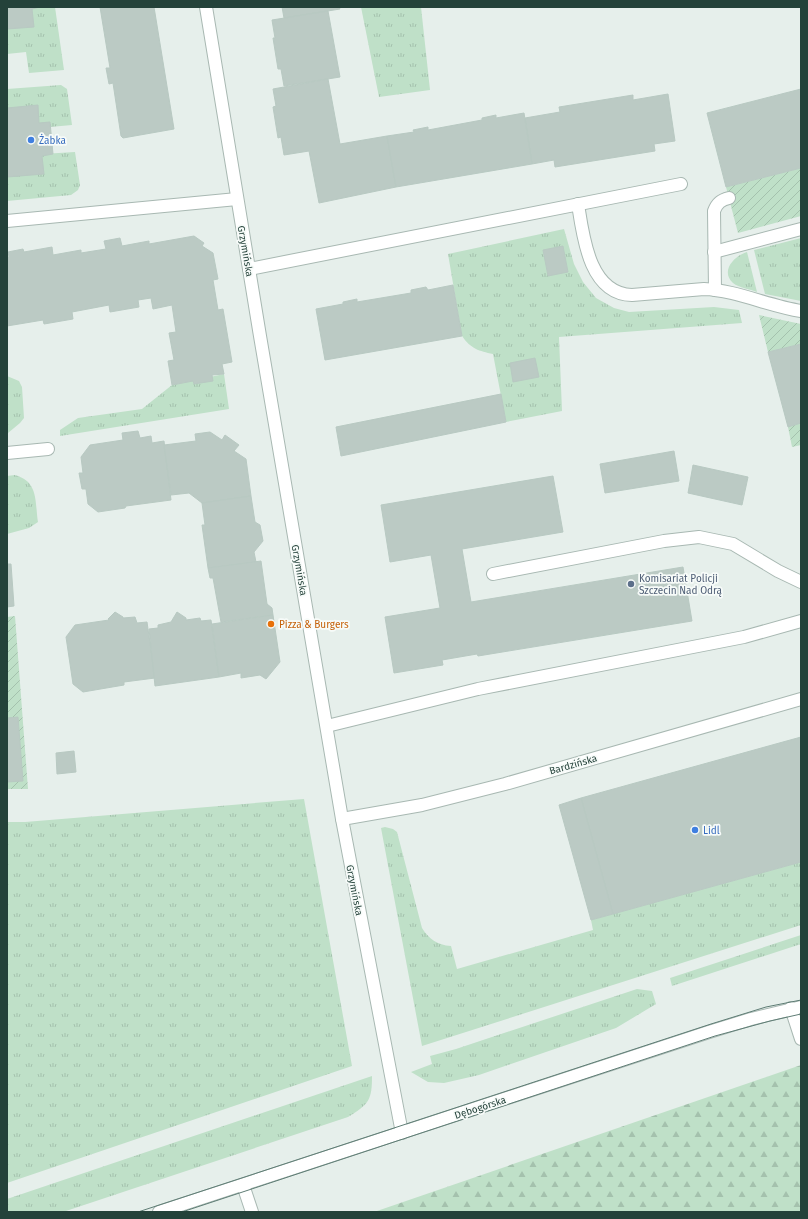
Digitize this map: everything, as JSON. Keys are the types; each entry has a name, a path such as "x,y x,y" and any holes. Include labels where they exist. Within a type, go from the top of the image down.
{"street":[{"name":"Grzymińska","path":"206,7 342,819 402,1132"},
{"path":"249,269 680,184"},
{"path":"715,290 714,211 720,202 729,198"},
{"path":"7,221 237,199"},
{"path":"578,204 583,233 592,262 601,280 612,290 625,294 698,289 715,290 801,311"},
{"path":"714,252 801,228"},
{"path":"7,453 48,449"},
{"path":"492,574 664,541 699,537 733,544 799,583"},
{"path":"326,726 478,689 744,637 800,620"},
{"name":"Bardzińska","path":"342,819 422,805 505,784 801,699"},
{"path":"798,1007 801,1039"},
{"name":"Dębogórska","path":"160,1212 716,1029 798,1007"},
{"path":"243,1184 252,1212"}],"green space":[{"path":"7,7 55,7 64,70 29,73 26,52 7,54"},
{"path":"361,7 421,7 430,90 379,97"},
{"path":"61,85 67,89 72,125 39,128 42,154 75,152 80,185 78,190 71,195 7,201 7,89"},
{"path":"801,168 801,216 738,233 726,187"},
{"path":"564,229 574,264 583,282 596,298 614,308 629,312 714,307 739,310 742,323 559,337 562,411 506,422 493,354 476,349 462,336 448,254"},
{"path":"801,238 801,301 765,294 754,250"},
{"path":"747,252 757,292 735,285 729,278 728,274 728,269 733,260"},
{"path":"759,315 801,324 801,344 768,352"},
{"path":"224,374 229,409 60,436 60,430 78,418 142,409 172,385"},
{"path":"7,376 19,381 22,387 24,418 8,433 7,443"},
{"path":"801,423 801,445 792,447 788,427"},
{"path":"15,475 26,480 33,490 38,522 29,528 7,534 7,476"},
{"path":"15,616 28,789 7,789 7,617"},
{"path":"304,799 352,1066 7,1183 7,822 25,822"},
{"path":"385,827 393,829 397,832 422,928 434,941 451,946 457,969 593,930 591,920 801,862 801,925 422,1046 381,828"},
{"path":"801,935 801,944 672,986 670,978"},
{"path":"637,989 652,991 656,1004 616,1028 479,1075 444,1083 428,1082 411,1072 432,1064 430,1056 456,1049"},
{"path":"801,1065 801,1212 374,1212"},
{"path":"372,1076 371,1091 368,1101 365,1105 348,1117 63,1212 7,1212 7,1199"}],"building":[{"path":"7,7 40,7 32,9 34,27 7,29"},
{"path":"100,7 154,7 174,129 123,138 121,136 113,83 109,84 106,68 110,68"},
{"path":"282,7 339,7 340,9 284,18"},
{"path":"328,11 340,77 284,86 281,69 278,69 272,20"},
{"path":"328,79 340,144 387,136 396,187 319,203 309,151 284,155 281,137 278,138 273,107 276,106 273,89"},
{"path":"801,89 801,168 726,187 707,113"},
{"path":"668,94 675,141 654,144 655,151 555,167 554,160 532,164 525,118 560,112 559,107 633,95 633,100"},
{"path":"38,105 39,123 50,122 53,154 42,156 44,174 7,177 7,108"},
{"path":"524,113 532,164 396,187 387,136 414,132 413,130 428,127 428,130 482,120 482,118 496,115 496,118"},
{"path":"194,236 204,243 202,246 213,253 218,279 213,280 218,310 223,309 232,362 222,364 224,374 212,375 213,381 194,384 193,381 172,385 168,361 174,360 169,333 176,332 172,305 153,309 151,298 138,300 139,307 110,312 109,305 72,312 73,319 44,324 43,320 7,326 8,252 23,249 24,252 52,247 53,255 81,250 81,253 106,249 104,241 120,238 122,246 149,241 149,244"},
{"path":"563,246 568,272 548,276 543,250"},
{"path":"453,285 462,336 325,360 316,309 343,304 343,302 357,299 357,302 411,293 411,290 426,287 428,290"},
{"path":"801,344 801,423 788,427 768,352"},
{"path":"535,358 539,377 513,382 510,363"},
{"path":"501,394 506,422 341,456 336,427"},
{"path":"138,431 140,438 151,436 152,443 164,441 171,500 126,506 125,508 98,512 88,504 86,489 82,489 79,473 83,473 81,457 90,445 123,440 122,433"},
{"path":"210,432 222,440 225,435 239,445 234,451 246,459 251,496 202,503 189,493 171,495 164,445 196,441 195,434"},
{"path":"674,451 679,481 605,493 600,464"},
{"path":"693,465 748,477 742,505 688,493"},
{"name":"Komisariat Policji Szczecin Nad Odrą","path":"553,476 563,532 462,549 471,602 683,567 692,621 478,656 477,654 442,660 443,665 394,673 385,617 440,608 431,555 390,562 381,505"},
{"path":"251,496 255,522 260,525 263,541 254,552 256,562 208,568 202,525 205,525 202,503"},
{"path":"261,561 267,604 272,608 273,615 221,622 213,578 210,578 208,568"},
{"path":"7,564 11,564 14,606 7,607"},
{"path":"115,612 123,618 135,617 137,623 147,622 155,678 124,682 124,685 83,692 73,684 66,637 75,625 109,620 108,619"},
{"path":"177,612 186,618 186,620 200,618 201,621 211,620 219,677 155,686 149,629 158,628 158,625 171,622"},
{"path":"273,615 280,662 266,679 260,675 241,678 241,673 219,677 212,624"},
{"path":"18,717 23,781 7,782 7,718"},
{"name":"Lidl","path":"801,737 801,862 613,914 581,798"},
{"path":"74,751 76,772 57,774 56,753"},
{"path":"581,798 613,914 591,920 559,805"}],"tram line":[{"path":"138,1212 711,1024 766,1007 801,1000"},
{"path":"182,1212 715,1036 801,1014"}],"place":[{"name":"Żabka","path":"31,140"},
{"name":"Komisariat Policji Szczecin Nad Odrą","path":"631,584"},
{"name":"Pizza & Burgers","path":"271,624"},
{"name":"Lidl","path":"695,830"}]}
